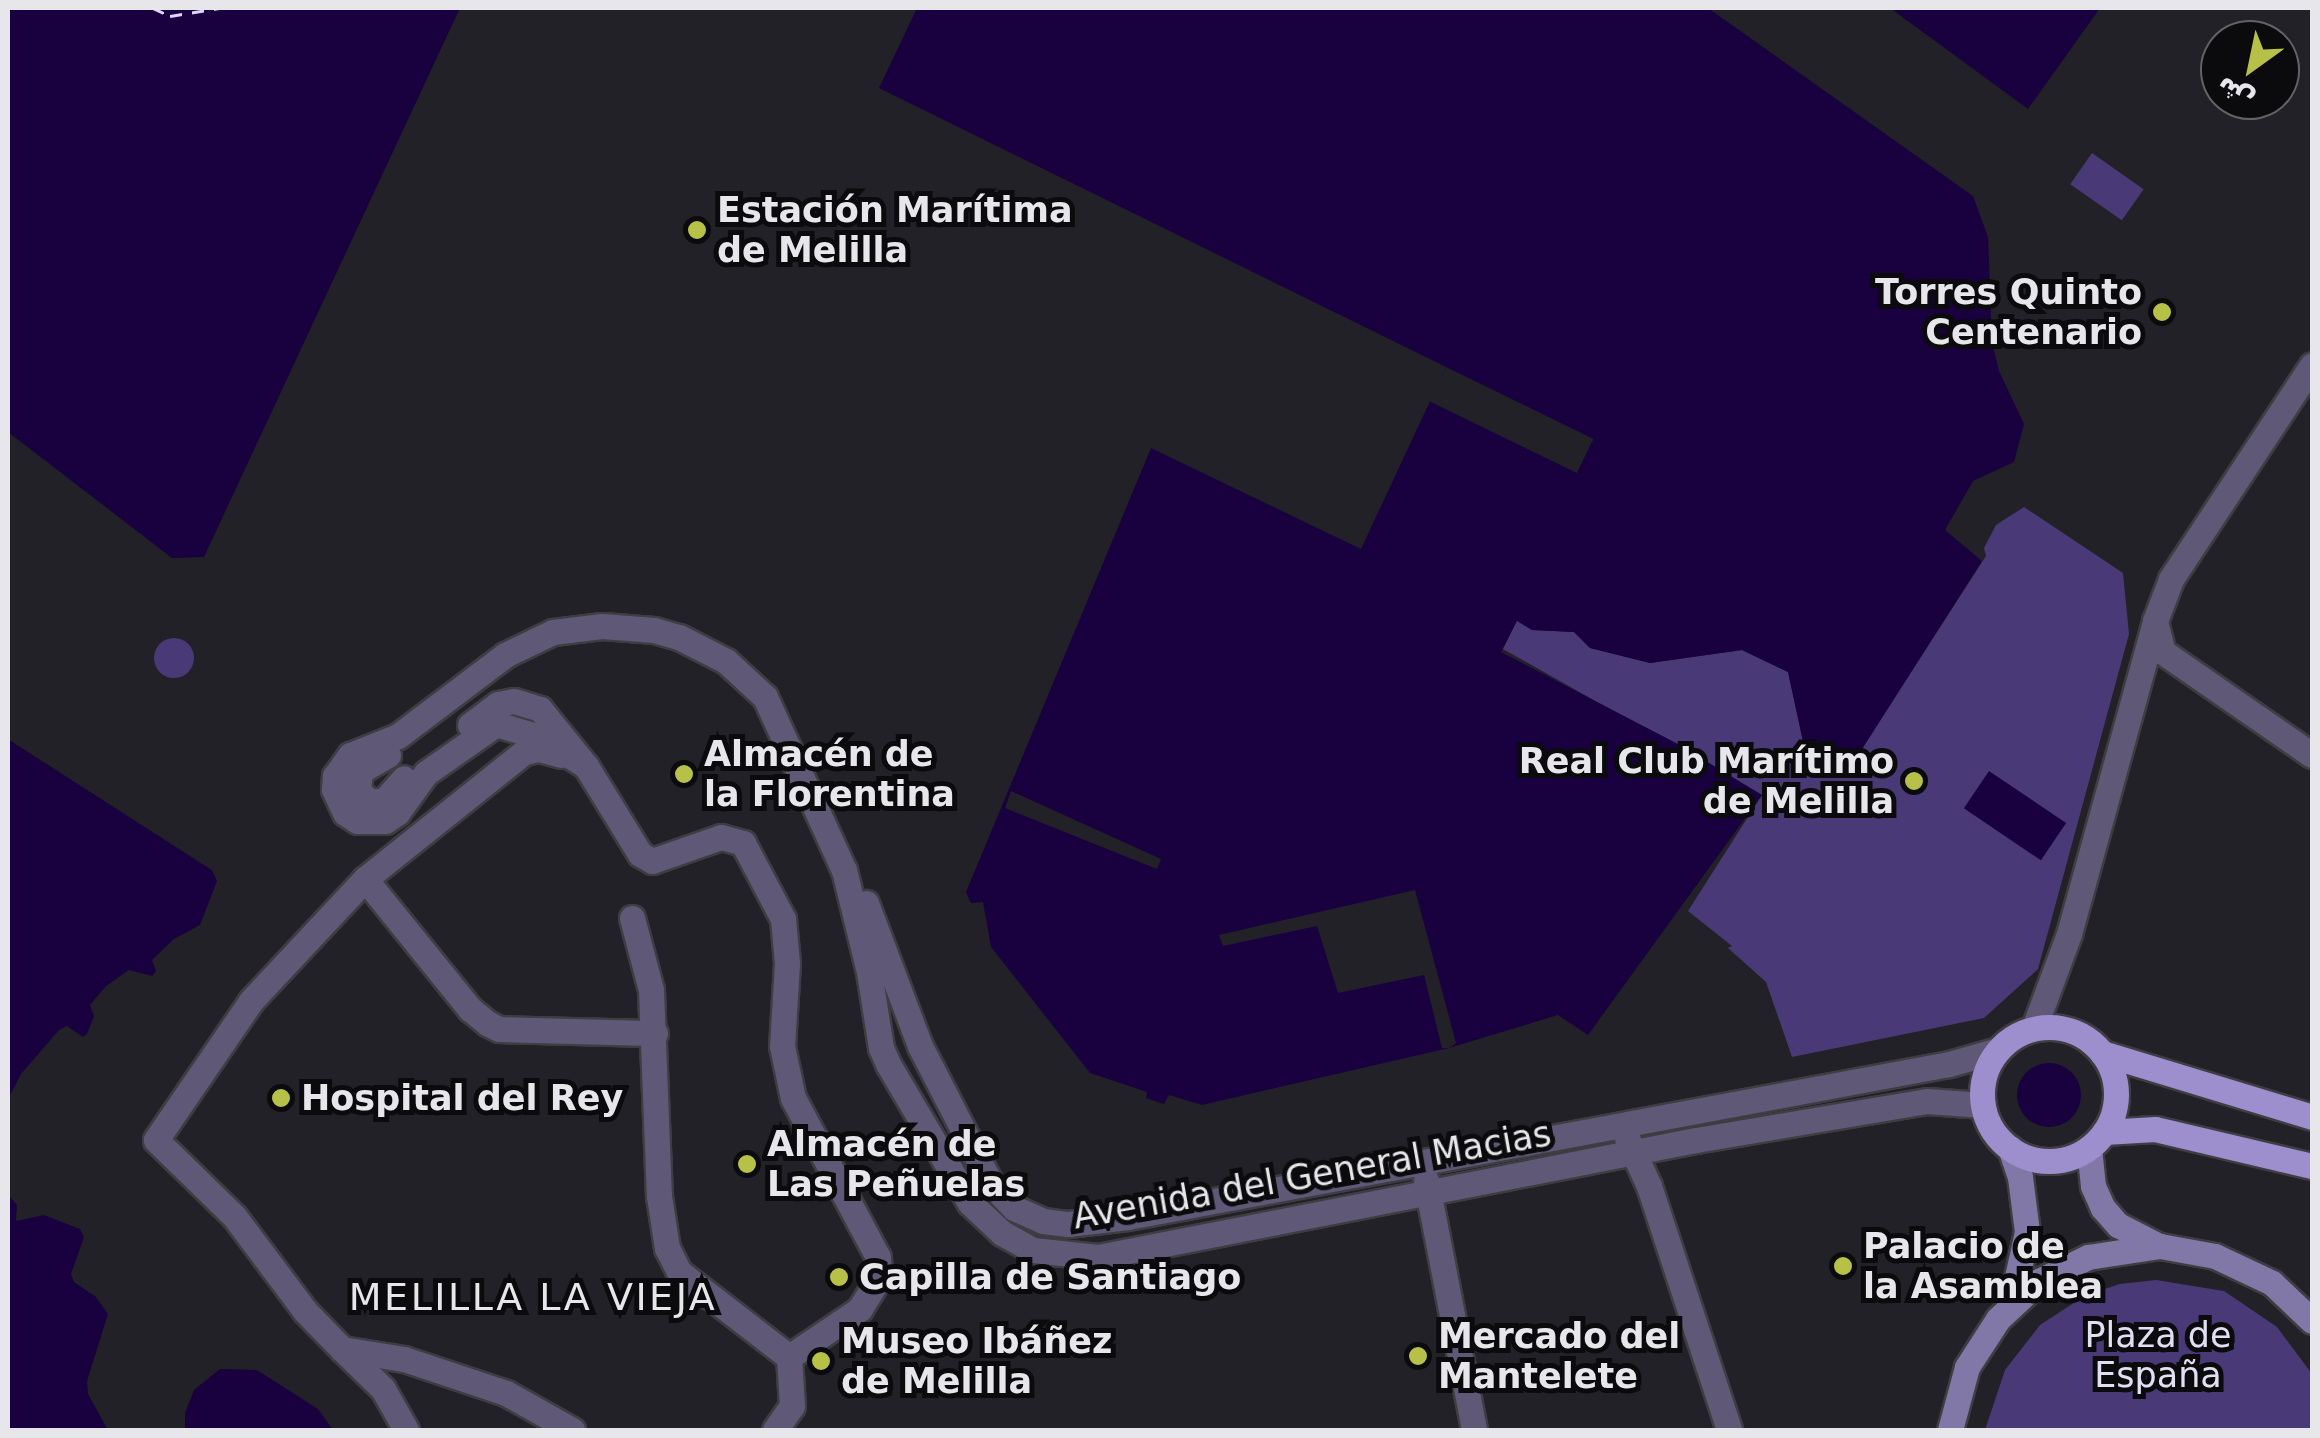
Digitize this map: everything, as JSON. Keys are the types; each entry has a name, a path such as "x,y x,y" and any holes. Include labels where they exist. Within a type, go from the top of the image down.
{"main road":[{"path":"2011,1304 2027,1232 2020,1177 2010,1148 1988,1122 1983,1105 1982,1086 1998,1050 2034,1028 2071,1030 2102,1052 2312,1117"},
{"path":"2102,1052 2116,1092 2097,1140 2093,1186 2103,1208 2118,1226 2160,1246 2215,1256 2252,1271 2291,1298 2312,1320"},
{"path":"2010,1148 2042,1160 2075,1156 2097,1140 2155,1129 2309,1163"},
{"path":"1949,1428 1960,1385 1976,1350 2011,1304 2055,1272 2088,1257 2160,1246"}],"street":[{"path":"2034,1028 2069,934 2155,621 2172,580 2312,366"},
{"path":"2155,621 2164,652 2312,755"},
{"path":"788,1356 860,1309 879,1278 878,1257 793,1098 782,1046 781,1004 787,963 783,918 743,843 722,838 652,860 640,854 586,766 540,709 486,729 426,773 397,813 385,821 357,821 337,802 335,776 350,756 398,736 506,655 553,632 578,626 654,630 704,648 746,678 764,697 844,870"},
{"path":"514,718 586,766"},
{"path":"406,1430 383,1388 305,1311 234,1216 157,1146 159,1134 258,994 366,879 524,752 538,748 567,758 620,850 629,856 640,854"},
{"name":"Avenida del General Macias","path":"844,870 870,909 919,1042 991,1184 1014,1208 1044,1221 1068,1224 1128,1218 1949,1064 1998,1050"},
{"name":"Avenida del General Macias","path":"844,870 864,947 884,1056 970,1203 1002,1233 1033,1250 1098,1257 1632,1151 1927,1102 1983,1105"},
{"path":"366,879 470,1009 499,1029 655,1033"},
{"path":"632,918 651,990 659,1196 667,1248 679,1272 788,1356 792,1406 774,1430"},
{"path":"884,1056 909,1064 919,1042"},
{"path":"1622,1124 1649,1186 1730,1430"},
{"path":"1422,1160 1474,1430"},
{"path":"342,1349 404,1359 506,1393 572,1430"}],"green space":[{"path":"2092,153 2144,189 2122,220 2070,184"},
{"name":"Real Club Marítimo de Melilla","path":"2024,507 2123,573 2129,634 2038,969 1984,1018 1792,1057 1766,982 1728,948 1732,946 1688,911 1762,795 1503,649 1517,620 1532,630 1574,632 1590,648 1650,663 1742,650 1788,672 1804,746 1850,767 1986,556 1984,548 1996,525"},
{"path":"174,638 188,644 194,658 188,672 174,678 160,672 154,658 160,644"},
{"name":"Plaza de España","path":"2156,1280 2224,1291 2277,1327 2312,1374 2312,1430 1985,1430 2005,1370 2040,1325 2086,1295 2120,1284"}],"shaded area":[{"path":"8,8 460,8 204,557 172,558 8,432"},
{"path":"917,8 1708,8 1973,196 1988,237 1992,342 1999,371 2024,424 2014,462 1973,481 1945,530 1982,561 1850,768 1804,746 1788,672 1742,650 1650,663 1590,648 1574,632 1532,630 1517,621 1501,652 1676,743 1762,795 1588,1035 1558,1015 1449,1048 1202,1105 1169,1095 1164,1104 1146,1098 1147,1092 1090,1073 991,947 983,902 971,903 966,892 1151,448 1361,549 1446,367 879,88"},
{"path":"1890,8 2100,8 2028,109"},
{"path":"8,739 212,870 217,881 200,925 174,939 152,960 156,971 152,976 129,970 106,986 90,1005 94,1016 87,1034 83,1037 67,1026 59,1030 21,1074 8,1099"},
{"path":"1989,771 2066,823 2041,860 1964,808"},
{"path":"2049,1063 2072,1072 2081,1095 2072,1118 2049,1127 2026,1118 2017,1095 2026,1072"},
{"path":"8,1195 17,1205 16,1221 44,1215 80,1229 84,1237 71,1274 74,1282 96,1297 108,1314 87,1381 88,1394 108,1430 8,1430"},
{"path":"220,1369 257,1370 318,1409 333,1430 185,1430 185,1413 194,1390"}],"pier":[{"path":"1446,367 1593,439 1577,473 1429,401"},
{"path":"8,734 215,867 212,870 8,739"},
{"path":"1011,791 1161,859 1157,869 1005,808"},
{"path":"1415,890 1456,1043 1449,1048 1442,1048 1424,975 1338,993 1317,926 1223,946 1219,935"}],"ferry route":[{"path":"153,8 170,16 219,8"}],"place":[{"name":"Estación Marítima de Melilla","path":"697,230"},
{"name":"Torres Quinto Centenario","path":"2162,312"},
{"name":"Almacén de la Florentina","path":"684,774"},
{"name":"Real Club Marítimo de Melilla","path":"1914,781"},
{"name":"Hospital del Rey","path":"281,1098"},
{"name":"Almacén de Las Peñuelas","path":"747,1164"},
{"name":"Palacio de la Asamblea","path":"1843,1266"},
{"name":"Capilla de Santiago","path":"839,1277"},
{"name":"Mercado del Mantelete","path":"1418,1356"},
{"name":"Museo Ibáñez de Melilla","path":"821,1361"}],"district":[{"name":"MELILLA LA VIEJA","path":"533,1298"}]}
